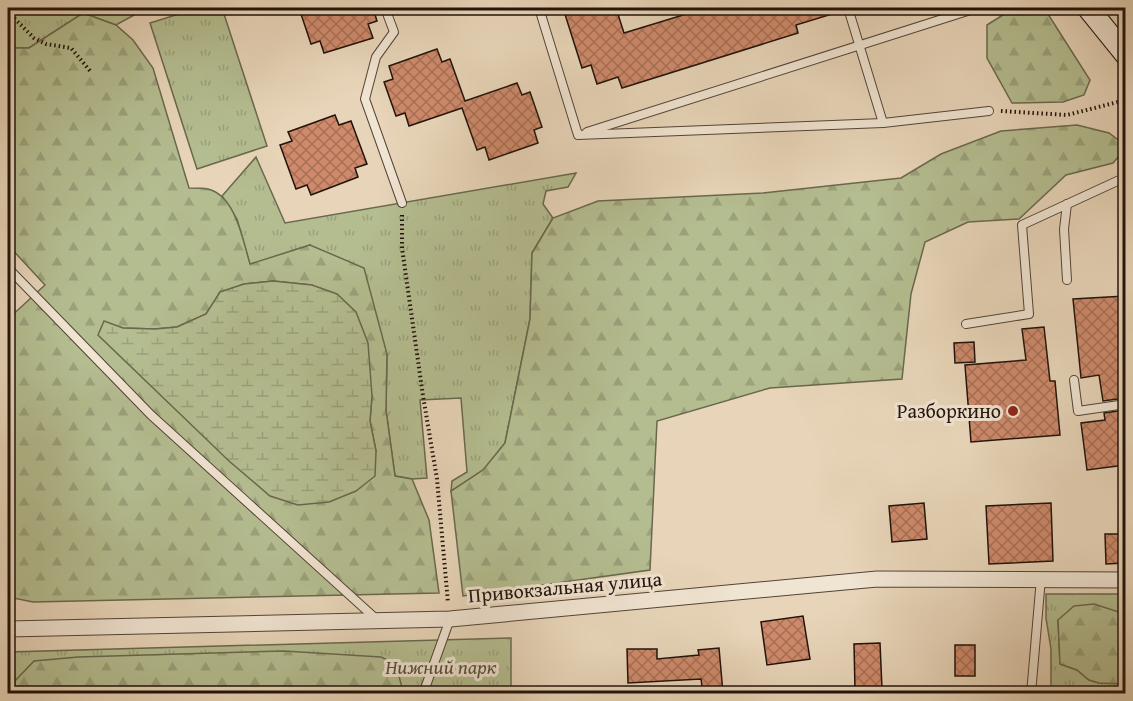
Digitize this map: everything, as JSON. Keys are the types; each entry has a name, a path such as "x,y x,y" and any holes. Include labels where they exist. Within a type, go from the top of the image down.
{"main road":[{"path":"1088,8 1123,47"}],"street":[{"name":"Привокзальная улица","path":"8,629 450,619 877,579 1125,580"}],"lane":[{"path":"385,8 394,32 376,57 365,99 402,203"},
{"path":"539,8 578,135"},
{"path":"848,8 883,123"},
{"path":"578,135 977,8"},
{"path":"578,135 883,123 989,111"},
{"path":"966,324 1029,314 1022,225 1125,177"},
{"path":"1067,204 1064,229 1067,280"},
{"path":"8,267 151,414 378,621"},
{"path":"1074,380 1078,411 1125,404"},
{"path":"1031,693 1041,578"},
{"path":"423,693 450,619"}],"path":[{"path":"8,12 34,38 46,44 71,48 91,72"},
{"path":"989,111 1067,115 1118,102"},
{"path":"402,203 402,248 437,479 450,619"}],"green space":[{"path":"8,8 147,8 116,25 83,13 29,48 8,48"},
{"path":"198,8 222,8 267,146 197,169 150,23"},
{"path":"1028,8 1046,11 1090,80 1084,95 1063,102 1012,103 987,58 987,25 1006,13"},
{"path":"83,13 116,25 133,40 153,68 189,188 208,189 218,193 225,200 237,220 250,264 310,245 364,268 387,354 386,410 395,476 412,479 429,520 439,593 33,602 8,597 8,319 45,285 8,245 8,48 29,48","holes":["273,281 312,285 372,396 370,421 376,451 104,322 122,328 177,327 206,314 220,293 244,284"]},
{"path":"1077,125 1109,133 1125,145 1125,149 1113,163 1066,175 1019,219 968,222 925,242 911,294 902,379 770,388 657,421 650,570 463,596 451,491 483,470 505,443 530,319 532,253 553,218 598,201 763,193 901,178 941,154 1001,131"},
{"path":"256,157 285,223 576,173 568,187 546,191 543,204 553,218 532,253 530,319 505,443 483,471 451,491 452,481 467,472 461,398 420,400 427,478 412,479 395,476 386,410 387,354 310,245 250,265 237,219 222,196"},
{"path":"273,281 312,285 337,294 356,312 368,343 372,396 370,421 376,451 375,476 356,491 329,502 298,505 270,496 229,461 98,335 104,321 123,328 177,327 206,314 220,292 244,284"},
{"path":"1046,594 1125,594 1125,614 1114,611 1058,620 1060,664 1077,670 1089,680 1099,683 1125,684 1125,693 1051,693 1051,649 1046,618"},
{"path":"1094,604 1125,614 1125,684 1099,683 1089,680 1077,670 1060,664 1058,620 1074,606"},
{"name":"Нижний парк","path":"511,638 511,693 8,693 8,652"},
{"path":"284,651 381,657 396,664 402,688 400,693 19,694 14,682 34,661 78,657"}],"building":[{"path":"299,8 373,8 377,21 368,24 373,38 324,53 320,41 311,44"},
{"path":"563,8 616,8 624,33 706,8 842,8 842,11 796,25 798,33 622,88 618,77 597,84 591,65 582,68"},
{"path":"437,49 442,62 450,59 465,101 517,83 522,95 530,92 542,127 534,130 538,143 489,160 485,147 477,150 462,108 409,126 405,113 396,116 384,82 393,79 389,66"},
{"path":"335,115 339,125 351,121 367,164 355,168 358,177 311,195 307,185 296,189 280,145 292,141 288,132"},
{"path":"1125,296 1125,398 1103,401 1099,375 1081,378 1073,299"},
{"name":"Разборкино","path":"1044,327 1050,381 1055,381 1060,435 971,442 965,365 1026,360 1022,329"},
{"path":"974,342 975,362 955,363 954,343"},
{"path":"1125,410 1125,465 1087,470 1081,423 1105,420 1104,413"},
{"path":"924,503 927,539 892,542 889,506"},
{"path":"1051,503 1053,561 989,564 986,506"},
{"path":"1105,534 1124,534 1125,563 1106,564"},
{"path":"803,616 810,659 767,665 761,622"},
{"path":"880,643 882,689 855,690 854,644"},
{"path":"955,645 975,645 975,676 955,676"},
{"path":"719,648 723,693 703,693 701,679 628,683 627,649 657,649 657,659 699,655 698,650"}],"waterway":[{"path":"8,657 8,666"}],"place":[{"name":"Разборкино","path":"1013,411"}]}
